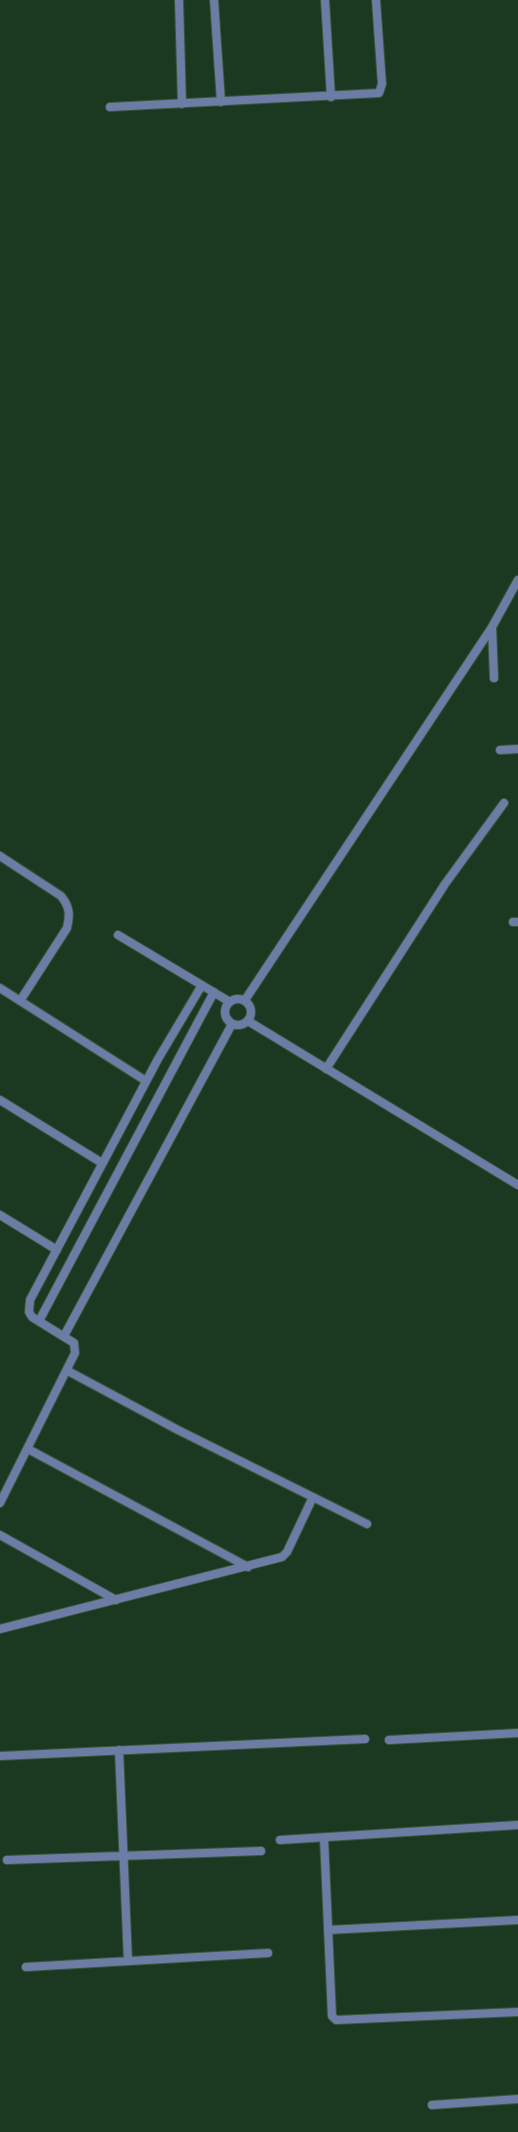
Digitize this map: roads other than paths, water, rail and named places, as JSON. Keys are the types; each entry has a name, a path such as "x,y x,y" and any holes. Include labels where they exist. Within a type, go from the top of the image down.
{"street":[{"path":"179,0 182,104"},
{"path":"214,0 222,102"},
{"path":"325,0 330,97"},
{"path":"110,107 374,95 380,93 382,90 376,0"},
{"path":"245,1000 492,627 518,580"},
{"path":"492,627 494,678"},
{"path":"500,750 518,749"},
{"path":"326,1069 445,884 504,803"},
{"path":"0,856 62,896 68,904 70,915 67,928 20,1001"},
{"path":"118,935 230,1002"},
{"path":"0,1503 68,1371 74,1358 76,1347 74,1343 39,1321 29,1312 28,1306 146,1081 202,985"},
{"path":"0,988 146,1081"},
{"path":"39,1321 214,992"},
{"path":"237,998 245,1000 251,1006 252,1014 248,1021 240,1025 232,1024 226,1018 225,1009 230,1002 237,998"},
{"path":"248,1021 518,1185"},
{"path":"64,1336 232,1024"},
{"path":"0,1100 102,1164"},
{"path":"0,1215 57,1250"},
{"path":"68,1371 178,1430 367,1524"},
{"path":"28,1449 248,1567"},
{"path":"0,1629 275,1560 282,1557 287,1552 313,1497"},
{"path":"0,1536 116,1600"},
{"path":"389,1740 518,1733"},
{"path":"0,1756 365,1739"},
{"path":"119,1750 128,1961"},
{"path":"280,1840 518,1825"},
{"path":"324,1838 332,2016 336,2020 518,2012"},
{"path":"6,1860 261,1851"},
{"path":"328,1930 518,1920"},
{"path":"26,1967 268,1953"},
{"path":"432,2105 518,2099"}]}
